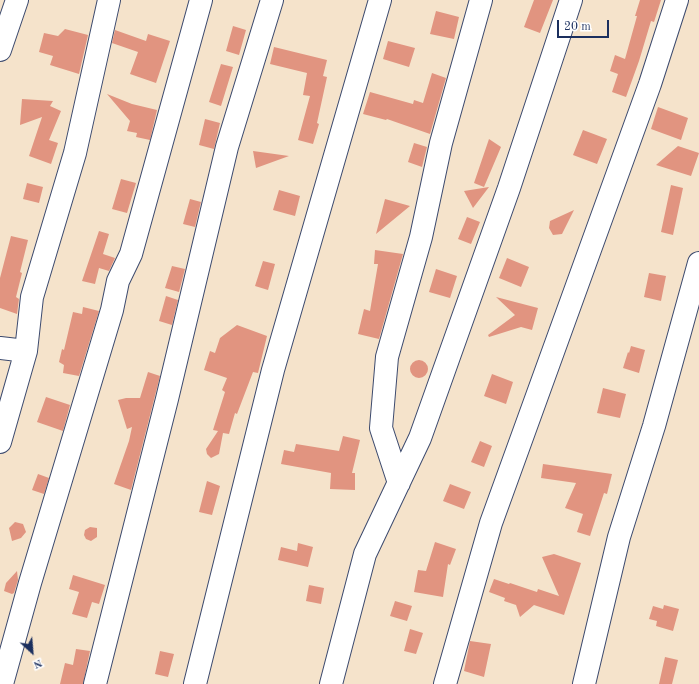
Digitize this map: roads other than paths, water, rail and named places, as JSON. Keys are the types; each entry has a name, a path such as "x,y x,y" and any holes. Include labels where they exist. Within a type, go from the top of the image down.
{"street":[{"path":"0,50 17,0"},
{"path":"0,442 26,350 32,297 75,152 109,0"},
{"path":"2,684 34,568 112,310 118,282 131,254 201,0"},
{"path":"94,684 167,399 227,147 272,0"},
{"path":"195,684 273,370 380,0"},
{"path":"398,483 381,428 388,357 421,237 441,143 481,0"},
{"path":"331,684 365,554 420,438 509,188 570,0"},
{"path":"445,684 491,522 650,84 677,0"},
{"path":"584,684 619,537 654,426 699,263"},
{"path":"0,348 26,350"}]}
